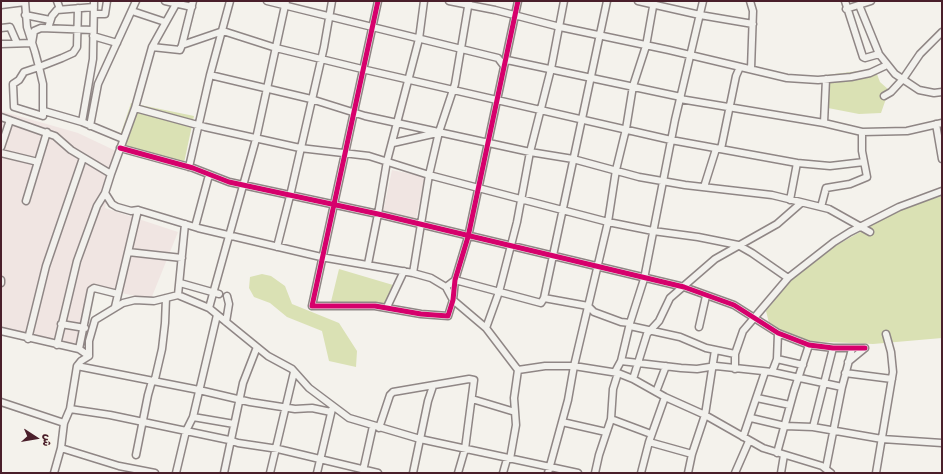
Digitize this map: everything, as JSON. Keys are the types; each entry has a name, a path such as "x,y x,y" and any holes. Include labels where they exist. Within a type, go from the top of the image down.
{"street":[{"path":"1,5 25,1 25,15 39,67 42,84 43,116 14,108 13,84 19,80 24,72 39,67 73,53 77,47 78,8"},
{"path":"57,1 60,9"},
{"path":"94,14 105,14 107,1"},
{"path":"90,126 96,92 136,1"},
{"path":"152,47 180,50 182,45 192,4 176,4 164,1"},
{"path":"189,167 197,125 230,1"},
{"path":"267,1 285,4 498,58 504,66"},
{"path":"277,247 324,46 328,16 332,1"},
{"path":"378,1 362,69 355,112 321,257 312,306 365,305 387,307 421,314 448,316 453,300 455,280 468,237 496,99 504,66 507,60 518,1"},
{"path":"368,264 387,161 407,80 419,39 424,1"},
{"path":"449,1 469,3 598,36 791,78 826,79 870,73 887,65"},
{"path":"486,328 499,292 511,247 522,199 530,152 551,69 564,1"},
{"path":"455,280 541,303 544,298 606,1"},
{"path":"638,1 654,3 700,15 753,24"},
{"path":"595,473 598,455 611,419 616,372 621,361 630,324 644,279 671,140 703,1"},
{"path":"750,1 753,7 751,69"},
{"path":"845,1 846,9 863,56 865,58 879,54"},
{"path":"846,9 871,1"},
{"path":"413,273 429,175 439,132 455,84 460,48 469,3"},
{"path":"549,470 562,422 598,267 608,222 616,170 626,129 633,86 646,46 654,3"},
{"path":"48,28 54,13 60,9 78,8 94,4 92,62 82,122"},
{"path":"57,345 76,263 86,233 100,197 105,193 135,108 152,47 176,4"},
{"path":"209,308 216,293 228,235 244,185 256,138 285,4"},
{"path":"859,4 879,54 887,65 919,90 934,93 942,92"},
{"path":"132,11 165,22"},
{"path":"25,15 50,20"},
{"path":"1,28 10,27 17,43"},
{"path":"32,43 34,31 36,29 78,28 117,43"},
{"path":"182,45 223,31 276,48 407,80 582,118 671,140 797,163 830,166 864,162"},
{"path":"884,96 891,92 903,79 920,54 942,32"},
{"path":"1,44 32,43"},
{"path":"507,60 633,86 681,98 824,123 862,132 906,131 939,123 942,159"},
{"path":"704,187 719,149 736,76 740,67"},
{"path":"210,75 439,132 530,152 573,159 663,182 750,191 801,202 832,211 870,232"},
{"path":"824,123 826,79"},
{"path":"87,90 96,92"},
{"path":"135,108 197,125 300,148 344,155 369,156 429,175 608,222 738,245 752,252 788,278"},
{"path":"19,122 22,110"},
{"path":"44,111 82,122 123,139"},
{"path":"34,127 38,115"},
{"path":"1,117 34,127 55,136 83,158 111,174"},
{"path":"1,143 10,120"},
{"path":"26,201 47,132"},
{"path":"392,143 439,132"},
{"path":"821,207 826,188 850,184 866,178 862,151 862,132"},
{"path":"120,148 189,167 223,180 290,196 378,214 468,237 553,255 644,279 684,287 734,306 778,333 809,345 833,348 865,348 848,362"},
{"path":"1,153 38,162"},
{"path":"28,339 46,266 83,158"},
{"path":"790,200 797,163"},
{"path":"195,227 208,175"},
{"path":"735,369 735,354 743,331 788,278 834,242 899,206 942,191"},
{"path":"105,193 112,204 124,209 138,210 195,227 321,257 413,273 431,278 446,287 453,300 486,328 518,370 514,398 516,425 503,473"},
{"path":"633,378 641,347 649,331 659,321 670,298 684,287 703,268 738,245 777,224 801,202"},
{"path":"115,307 138,210"},
{"path":"178,295 185,224"},
{"path":"128,252 182,258"},
{"path":"387,307 404,271"},
{"path":"446,287 455,280"},
{"path":"180,283 216,293"},
{"path":"79,350 93,288 118,294"},
{"path":"89,356 88,341 97,318 115,307 129,301 166,298 178,295 209,308 257,348 294,372 332,409 349,418 420,440 465,449 549,470 578,473"},
{"path":"226,322 229,304 227,296"},
{"path":"699,327 706,296"},
{"path":"136,455 142,422 152,381 155,379 163,343 166,298"},
{"path":"544,298 588,306 592,311 649,331 680,337 715,350 735,354"},
{"path":"176,473 186,431 193,417 217,315"},
{"path":"61,324 92,329"},
{"path":"1,333 79,350 89,356"},
{"path":"772,372 776,359 778,333"},
{"path":"876,473 892,379 892,352 886,334"},
{"path":"777,453 798,377 809,345"},
{"path":"224,473 232,442 234,424 243,383 257,348"},
{"path":"813,427 833,348"},
{"path":"826,468 842,387 852,349"},
{"path":"688,473 692,454 705,415 711,368 715,350"},
{"path":"54,473 61,448 64,423 70,409 77,366 81,361 89,356"},
{"path":"776,359 803,365"},
{"path":"621,361 697,369 716,366 772,372 842,387"},
{"path":"77,366 199,390 240,400 285,407 332,409"},
{"path":"518,370 545,366 574,366 616,372 633,378 665,397 705,415 746,439 777,453 826,468 831,473"},
{"path":"656,392 666,366"},
{"path":"270,473 294,372"},
{"path":"735,473 765,372"},
{"path":"845,374 892,379"},
{"path":"380,428 390,394 472,380 474,385 465,449 458,473"},
{"path":"413,473 433,386"},
{"path":"641,473 649,442 665,397"},
{"path":"757,398 790,405"},
{"path":"472,399 515,412"},
{"path":"1,402 64,423"},
{"path":"70,409 299,454 363,471 378,473"},
{"path":"317,473 332,409"},
{"path":"193,417 234,424"},
{"path":"751,418 784,426 813,427 882,439 942,443"},
{"path":"611,419 652,434"},
{"path":"562,422 606,432"},
{"path":"363,471 372,426"},
{"path":"649,442 692,454"},
{"path":"61,448 130,471 152,473"},
{"path":"781,473 784,455"}],"shaded area":[{"path":"1,111 78,133 116,151 105,208 178,232 151,299 96,288 79,347 1,332"},
{"path":"392,170 425,177 416,219 383,212"}],"green space":[{"path":"875,69 880,82 889,90 881,113 859,114 828,108 826,75"},
{"path":"131,103 194,116 184,163 116,148"},
{"path":"942,196 942,338 873,344 806,341 774,328 769,323 766,311 791,280 837,245 901,209"},
{"path":"339,269 393,285 385,305 329,310"},
{"path":"262,274 271,276 285,286 292,304 339,323 357,351 356,367 329,361 322,331 287,317 270,303 254,297 249,288 250,277"}],"cycle path":[{"path":"378,1 312,306 375,306 421,314 448,316 453,300 455,280 468,237 518,1"},
{"path":"120,148 193,168 229,182 378,214 684,287 734,305 778,333 809,345 833,348 865,348"}]}
